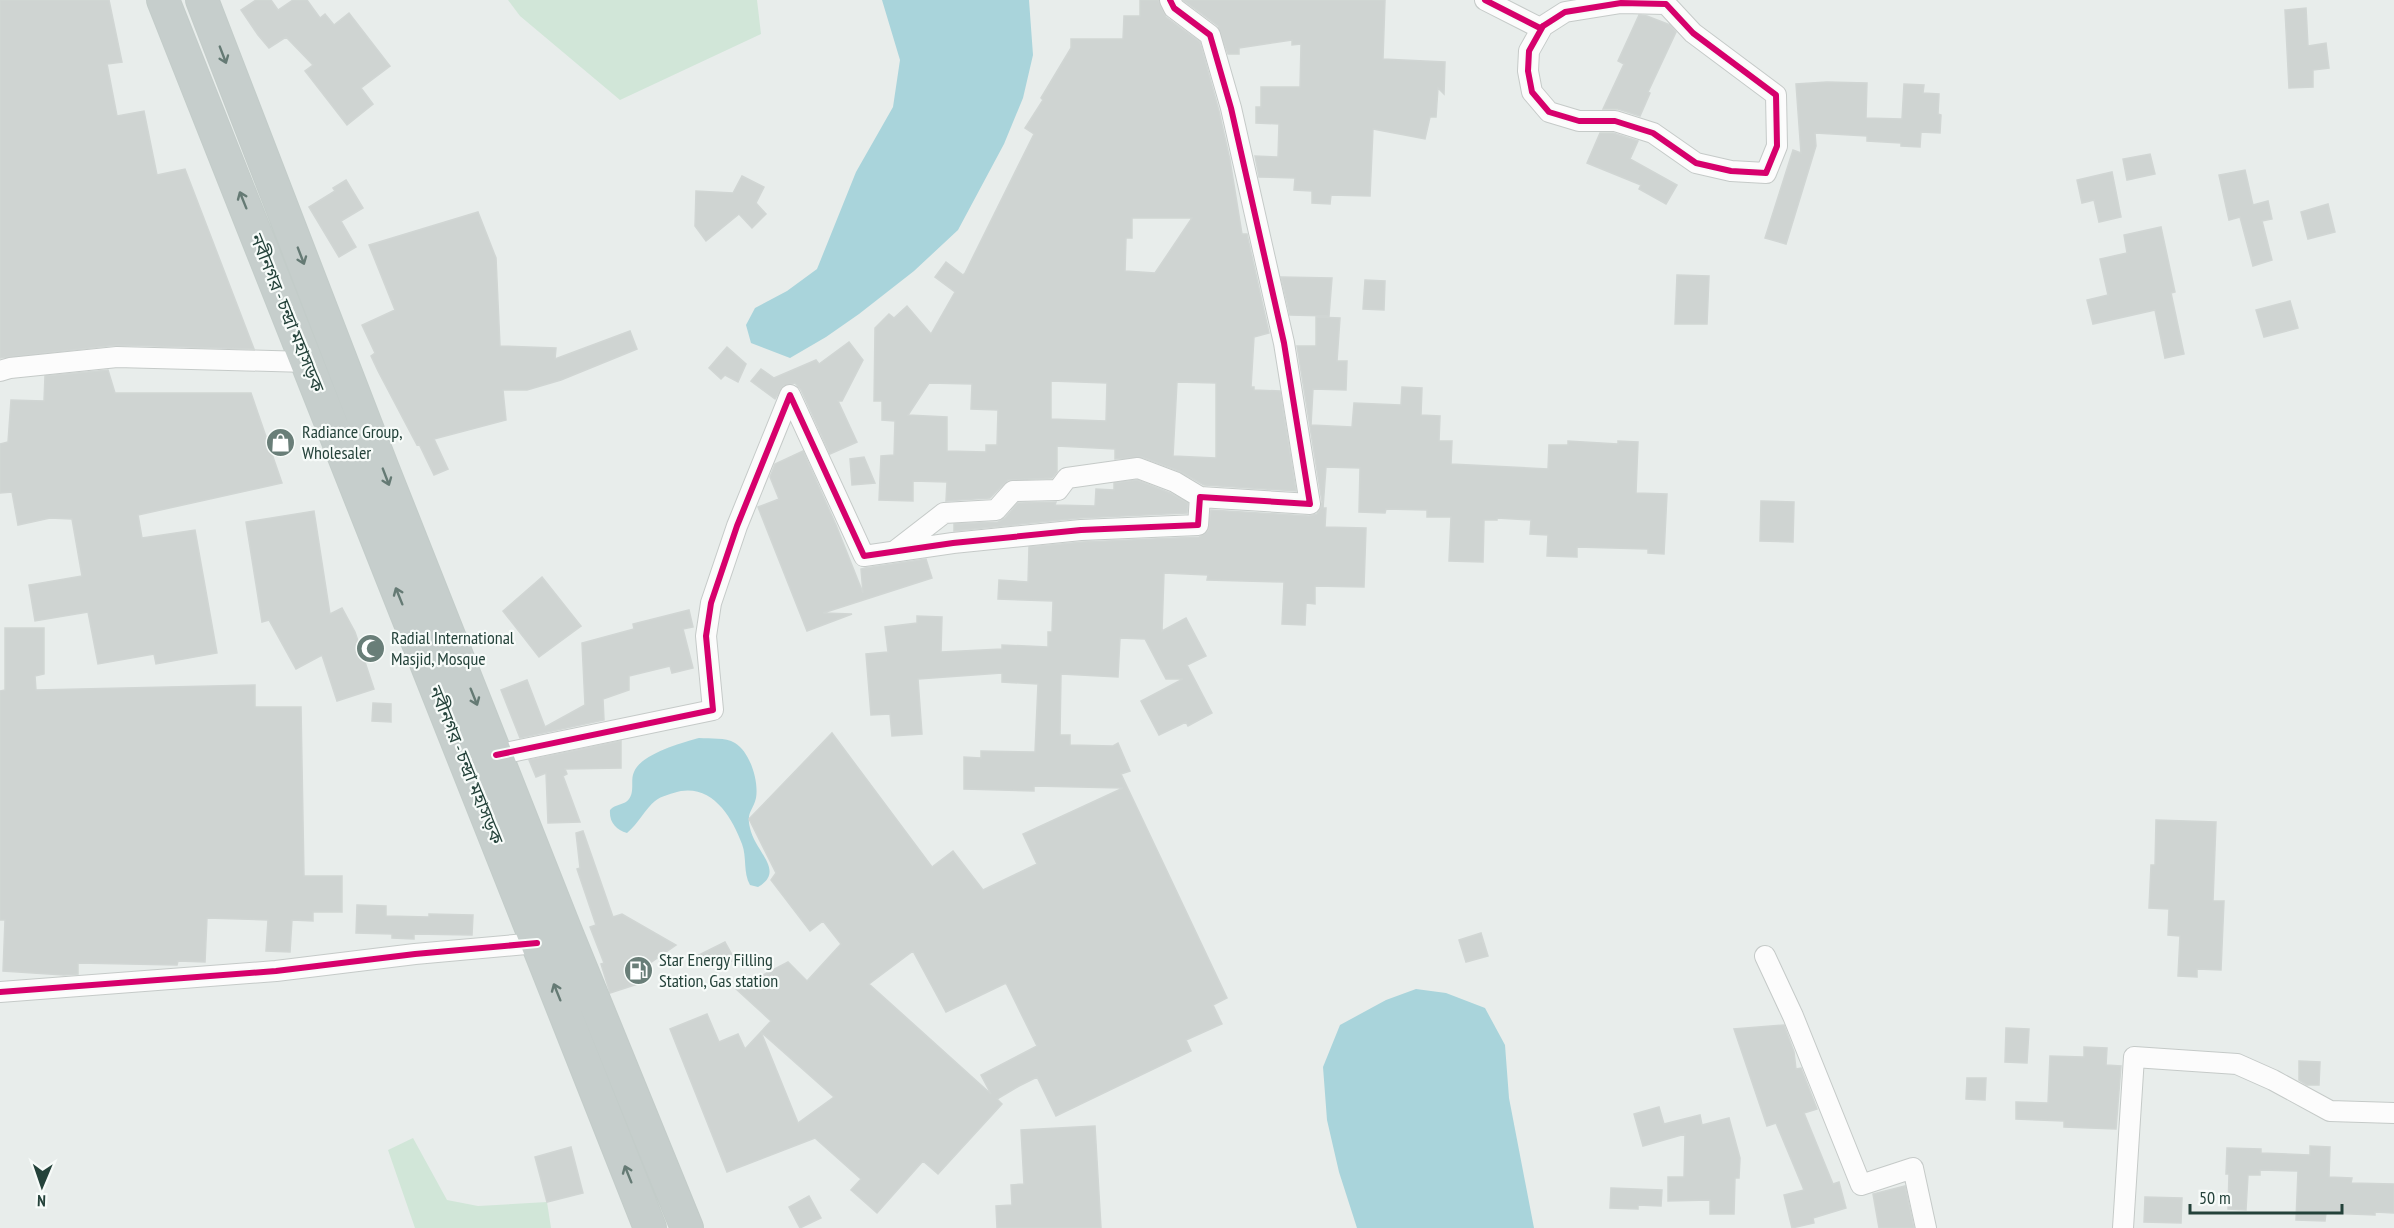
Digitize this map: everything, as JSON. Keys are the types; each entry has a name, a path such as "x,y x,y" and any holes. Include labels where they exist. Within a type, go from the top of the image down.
{"highway":[{"name":"নবীনগর - চন্দ্রা মহাসড়ক","path":"163,0 650,1228"},
{"name":"নবীনগর - চন্দ্রা মহাসড়ক","path":"202,0 496,755 687,1228"}],"street":[{"path":"893,552 944,513 996,510 1013,491 1058,490 1067,478 1138,468 1175,483 1200,497 1310,504 1284,343 1231,108 1210,35 1174,8 1170,0"},
{"path":"1485,0 1540,28 1543,26 1565,12 1621,3 1666,4 1693,33 1776,95 1777,146 1766,173 1731,171 1696,163 1653,133 1615,121 1579,121 1549,112 1532,92 1528,71 1529,51 1543,26"},
{"path":"0,371 117,357 307,362"},
{"path":"496,755 713,710 706,636 711,603 737,526 790,395 864,556 953,543 1081,530 1198,525 1200,497"},
{"path":"0,992 276,970 537,943"},
{"path":"1765,956 1793,1016 1861,1185 1913,1168 1926,1228"},
{"path":"2123,1228 2134,1057 2237,1064 2273,1080 2330,1111 2394,1113"}],"green space":[{"path":"508,0 757,0 761,34 620,100 520,16"},
{"path":"413,1138 447,1200 478,1206 547,1202 551,1228 415,1228 388,1150"}],"water":[{"path":"882,0 1029,0 1033,55 1023,98 1004,144 958,230 914,271 859,314 790,358 751,343 746,325 755,308 787,291 817,269 856,172 893,107 900,60"},
{"path":"699,738 731,741 740,747 749,760 757,791 749,815 749,823 753,837 769,868 766,881 758,887 750,885 748,880 743,849 733,824 720,806 703,793 681,791 660,798 627,833 617,828 612,822 610,810 629,799 632,793 633,775 638,766 662,750"},
{"path":"1416,989 1446,993 1485,1008 1505,1045 1509,1098 1534,1228 1357,1228 1339,1172 1327,1120 1323,1067 1340,1025 1386,1000"}],"building":[{"path":"0,0 109,0 122,62 107,64 117,116 144,111 157,175 185,169 254,349 117,345 0,358"},
{"path":"256,0 271,0 278,10 293,0 307,0 320,18 325,14 334,25 349,13 390,66 361,88 373,104 347,125 305,71 313,65 286,37 269,48 258,35 241,10"},
{"path":"1140,0 1158,0 1166,17 1200,42 1230,160 1242,234 1247,234 1269,333 1254,337 1251,387 1254,387 1254,390 1280,391 1296,491 1204,485 1179,471 1142,457 1115,459 1115,449 1057,446 1057,472 1052,478 1008,480 990,498 946,501 947,482 913,481 913,501 879,500 881,456 894,455 895,421 882,420 882,401 874,401 875,328 889,314 894,318 907,306 931,334 955,292 935,277 946,262 963,275 965,273 1034,134 1025,128 1071,48 1071,39 1123,39 1124,16 1140,16","holes":["1132,218 1192,218 1155,273 1125,271 1126,238 1132,238","1051,381 1107,383 1106,421 1051,419","1177,382 1216,383 1216,458 1173,456","929,383 972,384 971,409 998,410 997,445 986,445 986,452 947,451 947,417 908,415"]},
{"path":"1183,0 1385,0 1383,59 1445,62 1444,94 1438,88 1436,117 1430,117 1425,139 1373,129 1370,196 1331,195 1330,204 1312,203 1312,191 1294,190 1295,178 1259,177 1255,156 1278,157 1279,124 1256,123 1256,107 1261,107 1261,87 1300,87 1301,44 1292,45 1292,40 1239,48 1239,54 1228,54 1218,26"},
{"path":"2306,8 2308,46 2326,43 2329,68 2313,70 2313,87 2289,88 2285,10"},
{"path":"1639,15 1670,25 1676,32 1648,92 1650,93 1640,116 1618,109 1603,109 1624,64 1618,61"},
{"path":"1867,83 1866,118 1902,119 1904,84 1924,85 1923,93 1939,94 1940,133 1921,132 1920,147 1901,146 1901,143 1867,141 1867,136 1815,133 1816,146 1786,244 1765,238 1793,150 1801,153 1796,84"},
{"path":"1600,133 1613,133 1638,141 1630,159 1677,185 1666,204 1639,189 1641,185 1587,163"},
{"path":"2150,154 2155,174 2127,180 2123,159"},
{"path":"2245,170 2253,205 2268,201 2272,219 2262,221 2272,260 2253,266 2240,217 2229,220 2219,175"},
{"path":"2112,172 2121,217 2099,222 2094,200 2082,203 2077,180"},
{"path":"742,176 764,187 756,203 766,214 752,228 739,214 706,241 695,226 696,191 733,193"},
{"path":"346,180 363,208 341,221 356,247 339,257 309,207 335,191 333,188"},
{"path":"2328,204 2335,232 2308,239 2301,212"},
{"path":"478,212 496,258 500,346 556,348 555,359 630,331 637,349 561,380 527,390 503,390 506,420 434,439 448,469 434,475 378,371 371,356 375,353 362,325 395,310 369,245"},
{"path":"2161,227 2175,292 2171,293 2184,354 2165,358 2155,310 2093,324 2087,300 2108,295 2100,259 2127,253 2124,235"},
{"path":"1677,275 1709,276 1707,324 1675,324"},
{"path":"1281,277 1332,278 1329,316 1290,315"},
{"path":"1365,280 1385,281 1384,310 1363,309"},
{"path":"2290,301 2298,328 2264,337 2256,310"},
{"path":"1316,317 1340,318 1337,361 1347,361 1346,390 1313,389 1311,425 1352,427 1354,403 1401,405 1402,387 1422,388 1421,415 1440,416 1439,441 1452,441 1451,464 1548,469 1549,445 1568,445 1568,441 1618,444 1618,441 1638,442 1636,493 1667,494 1664,554 1648,553 1648,549 1577,547 1577,557 1547,556 1548,535 1530,534 1531,520 1497,518 1497,520 1484,520 1483,562 1449,561 1451,517 1427,517 1427,510 1386,509 1385,513 1359,512 1360,468 1326,467 1323,508 1326,508 1325,527 1366,528 1364,587 1315,586 1315,604 1306,603 1305,625 1282,624 1284,582 1207,580 1208,575 1164,573 1162,631 1186,618 1206,656 1187,665 1212,713 1188,726 1186,722 1159,735 1141,701 1183,679 1166,679 1145,639 1120,638 1118,677 1061,674 1060,735 1070,735 1070,745 1113,746 1118,743 1130,771 1121,774 1227,998 1213,1005 1222,1024 1186,1040 1191,1051 1056,1116 1037,1077 1019,1086 997,1099 1002,1104 938,1174 923,1161 877,1213 851,1190 861,1179 815,1138 727,1172 670,1029 707,1014 719,1042 738,1034 745,1049 771,1021 736,989 788,962 807,981 841,944 823,921 810,931 771,880 776,873 749,819 832,733 932,867 953,851 983,890 1037,864 1023,834 1123,788 1034,786 1034,791 964,789 964,757 981,758 981,751 1035,752 1038,684 1002,682 1002,673 918,679 922,734 892,736 890,714 871,715 866,654 888,652 885,627 917,623 917,616 942,617 941,652 1002,649 1002,645 1048,647 1048,632 1052,632 1053,601 998,599 999,580 1028,582 1029,547 1082,542 1199,537 1208,531 1211,510 1309,516 1317,514 1322,502 1297,346 1316,346","holes":["913,951 946,1012 1006,983 1037,1046 981,1075 991,1094 869,984","761,1032 834,1097 798,1123"]},
{"path":"849,342 863,360 842,401 838,401 857,442 830,454 801,390 795,383 783,386 775,399 751,381 761,369 774,378 816,360 819,364"},
{"path":"727,347 746,364 738,382 725,375 721,379 709,368"},
{"path":"108,370 115,393 251,393 282,483 138,515 142,538 195,530 217,653 156,664 154,654 98,664 88,612 35,621 29,585 82,576 72,519 50,518 18,525 12,492 0,493 0,444 8,442 11,400 44,401 45,376"},
{"path":"803,451 863,593 861,569 865,568 926,559 932,578 823,613 852,614 807,631 758,507 779,499 770,477 775,464"},
{"path":"864,457 875,483 852,485 850,459"},
{"path":"1137,480 1188,503 1187,513 1080,518 954,531 954,524 998,522 1005,518 1018,503 1056,502 1055,505 1095,506 1096,489 1114,490 1114,483"},
{"path":"1761,501 1794,502 1793,542 1760,541"},
{"path":"314,511 330,614 342,608 355,632 374,689 337,701 322,655 296,669 269,620 262,622 246,522"},
{"path":"542,577 581,626 539,657 503,611"},
{"path":"689,610 693,627 683,629 693,668 672,673 670,666 629,676 629,690 603,699 604,720 520,738 501,690 527,680 545,727 585,705 582,643 634,629 633,624"},
{"path":"5,628 44,628 44,674 35,676 36,690 255,685 255,707 301,707 304,876 342,876 342,912 313,912 313,921 292,920 290,952 266,951 268,920 207,918 205,962 178,961 177,965 78,963 78,974 64,975 3,971 5,920 0,920 0,691 5,690"},
{"path":"373,703 391,704 391,722 372,721"},
{"path":"621,741 621,768 565,769 567,774 563,776 580,822 548,823 546,773 536,777 529,760"},
{"path":"2156,820 2216,822 2213,901 2224,901 2221,970 2197,969 2197,977 2178,976 2180,936 2168,935 2169,909 2149,908 2151,865 2155,865"},
{"path":"583,831 613,917 622,914 676,945 643,968 647,981 610,993 601,964 604,963 590,927 596,925 577,869 580,868 576,833"},
{"path":"357,905 386,906 386,916 473,915 472,935 414,934 414,939 392,938 392,934 356,933"},
{"path":"1481,933 1488,956 1466,962 1459,940"},
{"path":"725,942 735,960 712,967 699,955"},
{"path":"1784,1025 1794,1052 1796,1069 1801,1068 1817,1109 1804,1113 1833,1184 1839,1182 1846,1208 1813,1218 1814,1223 1792,1228 1784,1195 1804,1190 1776,1123 1767,1126 1734,1029"},
{"path":"2006,1028 2029,1029 2027,1063 2005,1062"},
{"path":"2084,1047 2107,1048 2106,1065 2121,1066 2116,1129 2064,1127 2064,1121 2016,1119 2016,1102 2048,1103 2050,1056 2084,1057"},
{"path":"2299,1061 2320,1062 2319,1085 2307,1085 2299,1080"},
{"path":"1967,1078 1986,1078 1985,1100 1966,1099"},
{"path":"1659,1107 1664,1124 1700,1115 1702,1125 1729,1118 1740,1158 1739,1178 1735,1178 1734,1214 1710,1214 1710,1200 1668,1201 1668,1177 1684,1177 1685,1134 1643,1146 1634,1114"},
{"path":"1095,1126 1101,1228 997,1228 996,1206 1012,1205 1011,1185 1024,1184 1021,1130"},
{"path":"2310,1146 2330,1147 2329,1177 2352,1178 2351,1183 2394,1184 2394,1213 2375,1212 2375,1215 2326,1213 2325,1221 2296,1220 2298,1171 2260,1170 2260,1175 2248,1175 2246,1210 2228,1209 2227,1148 2261,1149 2261,1153 2310,1155"},
{"path":"571,1147 583,1193 547,1202 535,1157"},
{"path":"1905,1186 1914,1228 1879,1228 1873,1194"},
{"path":"1611,1188 1662,1190 1661,1206 1638,1205 1638,1209 1610,1208"},
{"path":"809,1196 821,1218 800,1228 789,1207"},
{"path":"2145,1197 2182,1198 2181,1223 2144,1222"}],"cycle path":[{"path":"496,755 713,710 706,636 711,603 737,526 790,395 864,556 953,543 1081,530 1198,525 1200,497 1310,504 1284,343 1231,108 1210,35 1174,8 1170,0"},
{"path":"1485,0 1540,28 1565,12 1621,3 1666,4 1693,33 1776,95 1777,146 1766,173 1731,171 1696,163 1653,133 1615,121 1579,121 1549,112 1532,92 1528,71 1529,51 1543,26"},
{"path":"0,992 276,971 415,954 537,943"}],"place":[{"name":"Radiance Group, Wholesaler","path":"281,442"},
{"name":"Radial International Masjid, Mosque","path":"370,648"},
{"name":"Star Energy Filling Station, Gas station","path":"638,970"}]}
